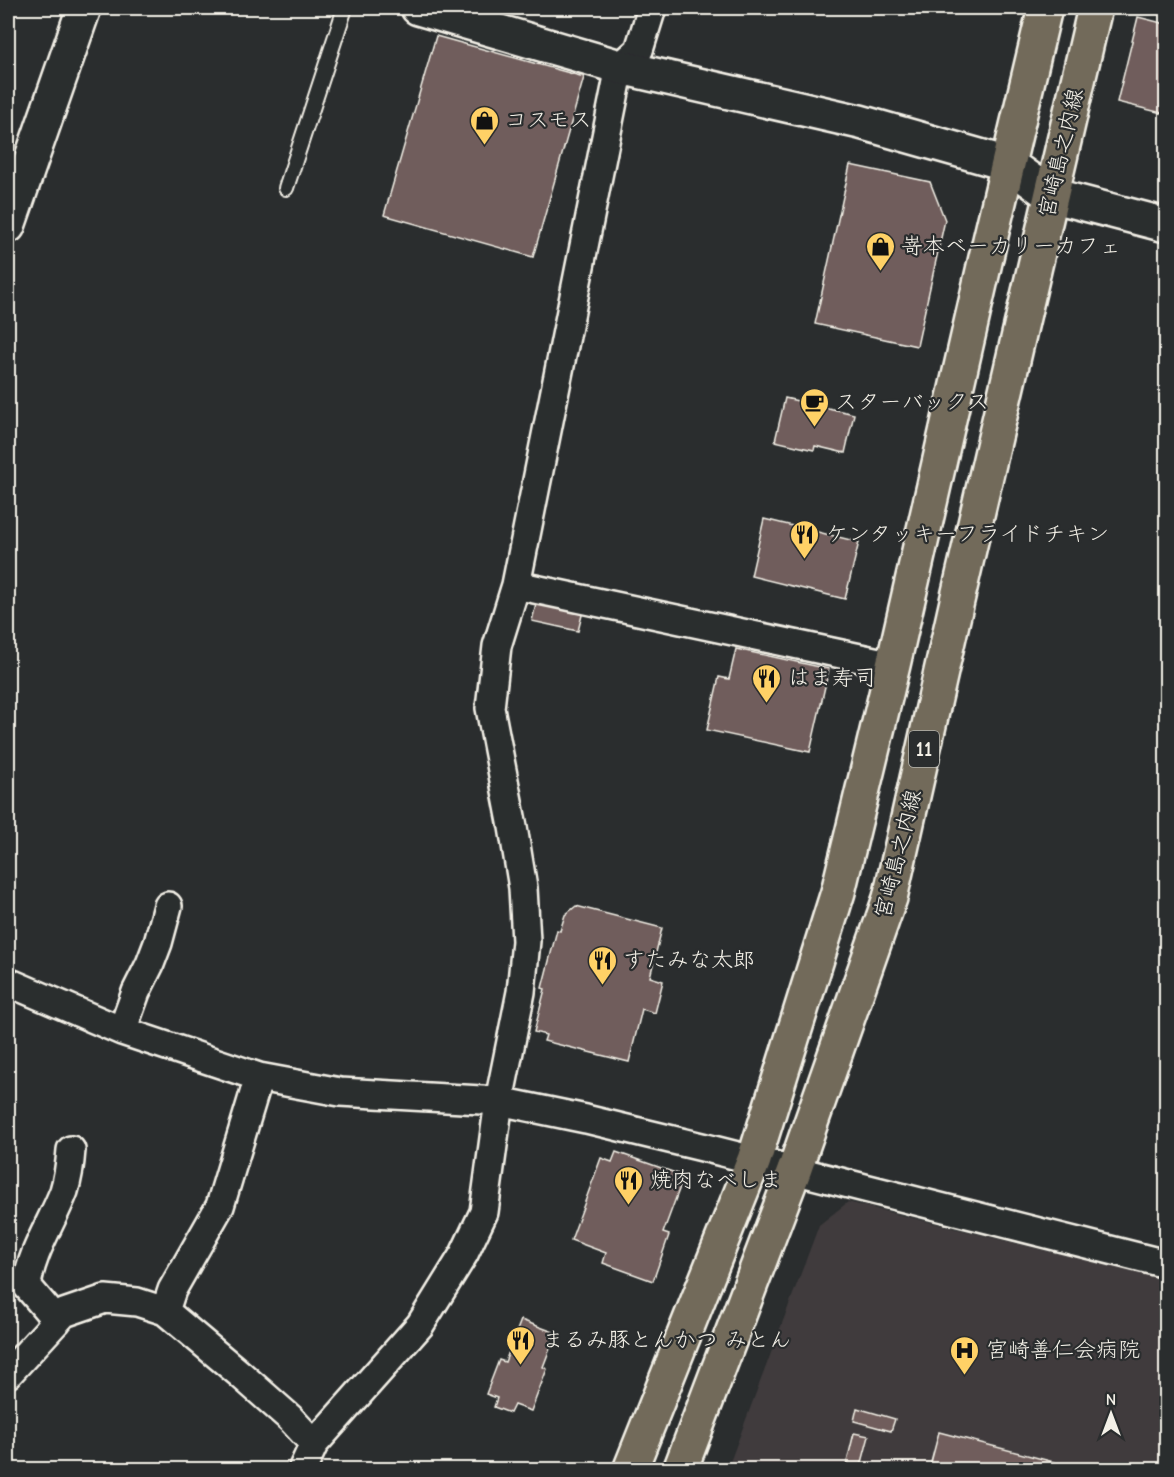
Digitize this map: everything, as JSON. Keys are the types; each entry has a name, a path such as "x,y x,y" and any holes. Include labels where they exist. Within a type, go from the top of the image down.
{"main road":[{"name":"11","path":"630,1470 754,1160 837,892 893,665 1045,8"},
{"name":"宮崎島之内線","path":"680,1470 794,1171 890,898 1095,8"}],"street":[{"path":"8,226 84,8"},
{"path":"418,8 620,67 860,122 1008,164 1051,195 1167,225"},
{"path":"302,1470 314,1444 420,1325 464,1254 484,1212 499,1101 521,992 526,941 523,888 490,708 497,646 516,585 620,67 639,50 652,8"},
{"path":"516,585 893,665"},
{"path":"122,1031 136,992 158,943 168,906"},
{"path":"8,982 122,1031 259,1077 350,1093 499,1101 586,1119 1167,1264"},
{"path":"165,1311 172,1290 220,1206 259,1077"},
{"path":"57,1321 27,1286 31,1264 64,1189 70,1168 71,1150"},
{"path":"8,1374 64,1313 105,1299 137,1302 165,1311 290,1418 314,1444"}],"lane":[{"path":"286,188 345,8"}],"shaded area":[{"name":"宮崎善仁会病院","path":"848,1202 1166,1280 1166,1469 727,1470 819,1225"}],"building":[{"path":"1138,17 1166,24 1166,114 1117,102"},
{"name":"コスモス","path":"436,36 584,77 533,257 384,215"},
{"name":"嵜本ベーカリーカフェ","path":"850,165 930,182 945,220 917,346 815,324"},
{"name":"スターバックス","path":"785,398 854,414 845,453 815,446 814,450 775,441"},
{"name":"ケンタッキーフライドチキン","path":"764,519 859,542 845,599 751,576"},
{"path":"537,600 583,611 578,631 532,621"},
{"name":"はま寿司","path":"736,649 829,669 810,752 707,730 719,677 729,679"},
{"name":"すたみな太郎","path":"576,906 662,928 650,977 663,981 655,1013 642,1009 629,1062 544,1041 546,1035 534,1032 545,989 542,988 557,930 560,931 565,915"},
{"name":"焼肉なべしま","path":"616,1152 684,1176 663,1233 669,1235 653,1281 603,1263 606,1253 571,1240 601,1158 612,1162"},
{"name":"まるみ豚とんかつ みとん","path":"521,1320 556,1333 543,1367 547,1369 531,1411 514,1405 510,1413 494,1407 497,1398 486,1394 499,1360 505,1362"},
{"path":"857,1408 895,1419 891,1431 854,1421"},
{"path":"939,1432 1084,1470 929,1470"},
{"path":"854,1433 869,1436 860,1470 845,1470"}],"place":[{"name":"コスモス","path":"484,146"},
{"name":"嵜本ベーカリーカフェ","path":"880,272"},
{"name":"スターバックス","path":"814,428"},
{"name":"ケンタッキーフライドチキン","path":"805,560"},
{"name":"はま寿司","path":"767,704"},
{"name":"すたみな太郎","path":"602,986"},
{"name":"焼肉なべしま","path":"629,1206"},
{"name":"まるみ豚とんかつ みとん","path":"521,1366"},
{"name":"宮崎善仁会病院","path":"965,1376"}]}
